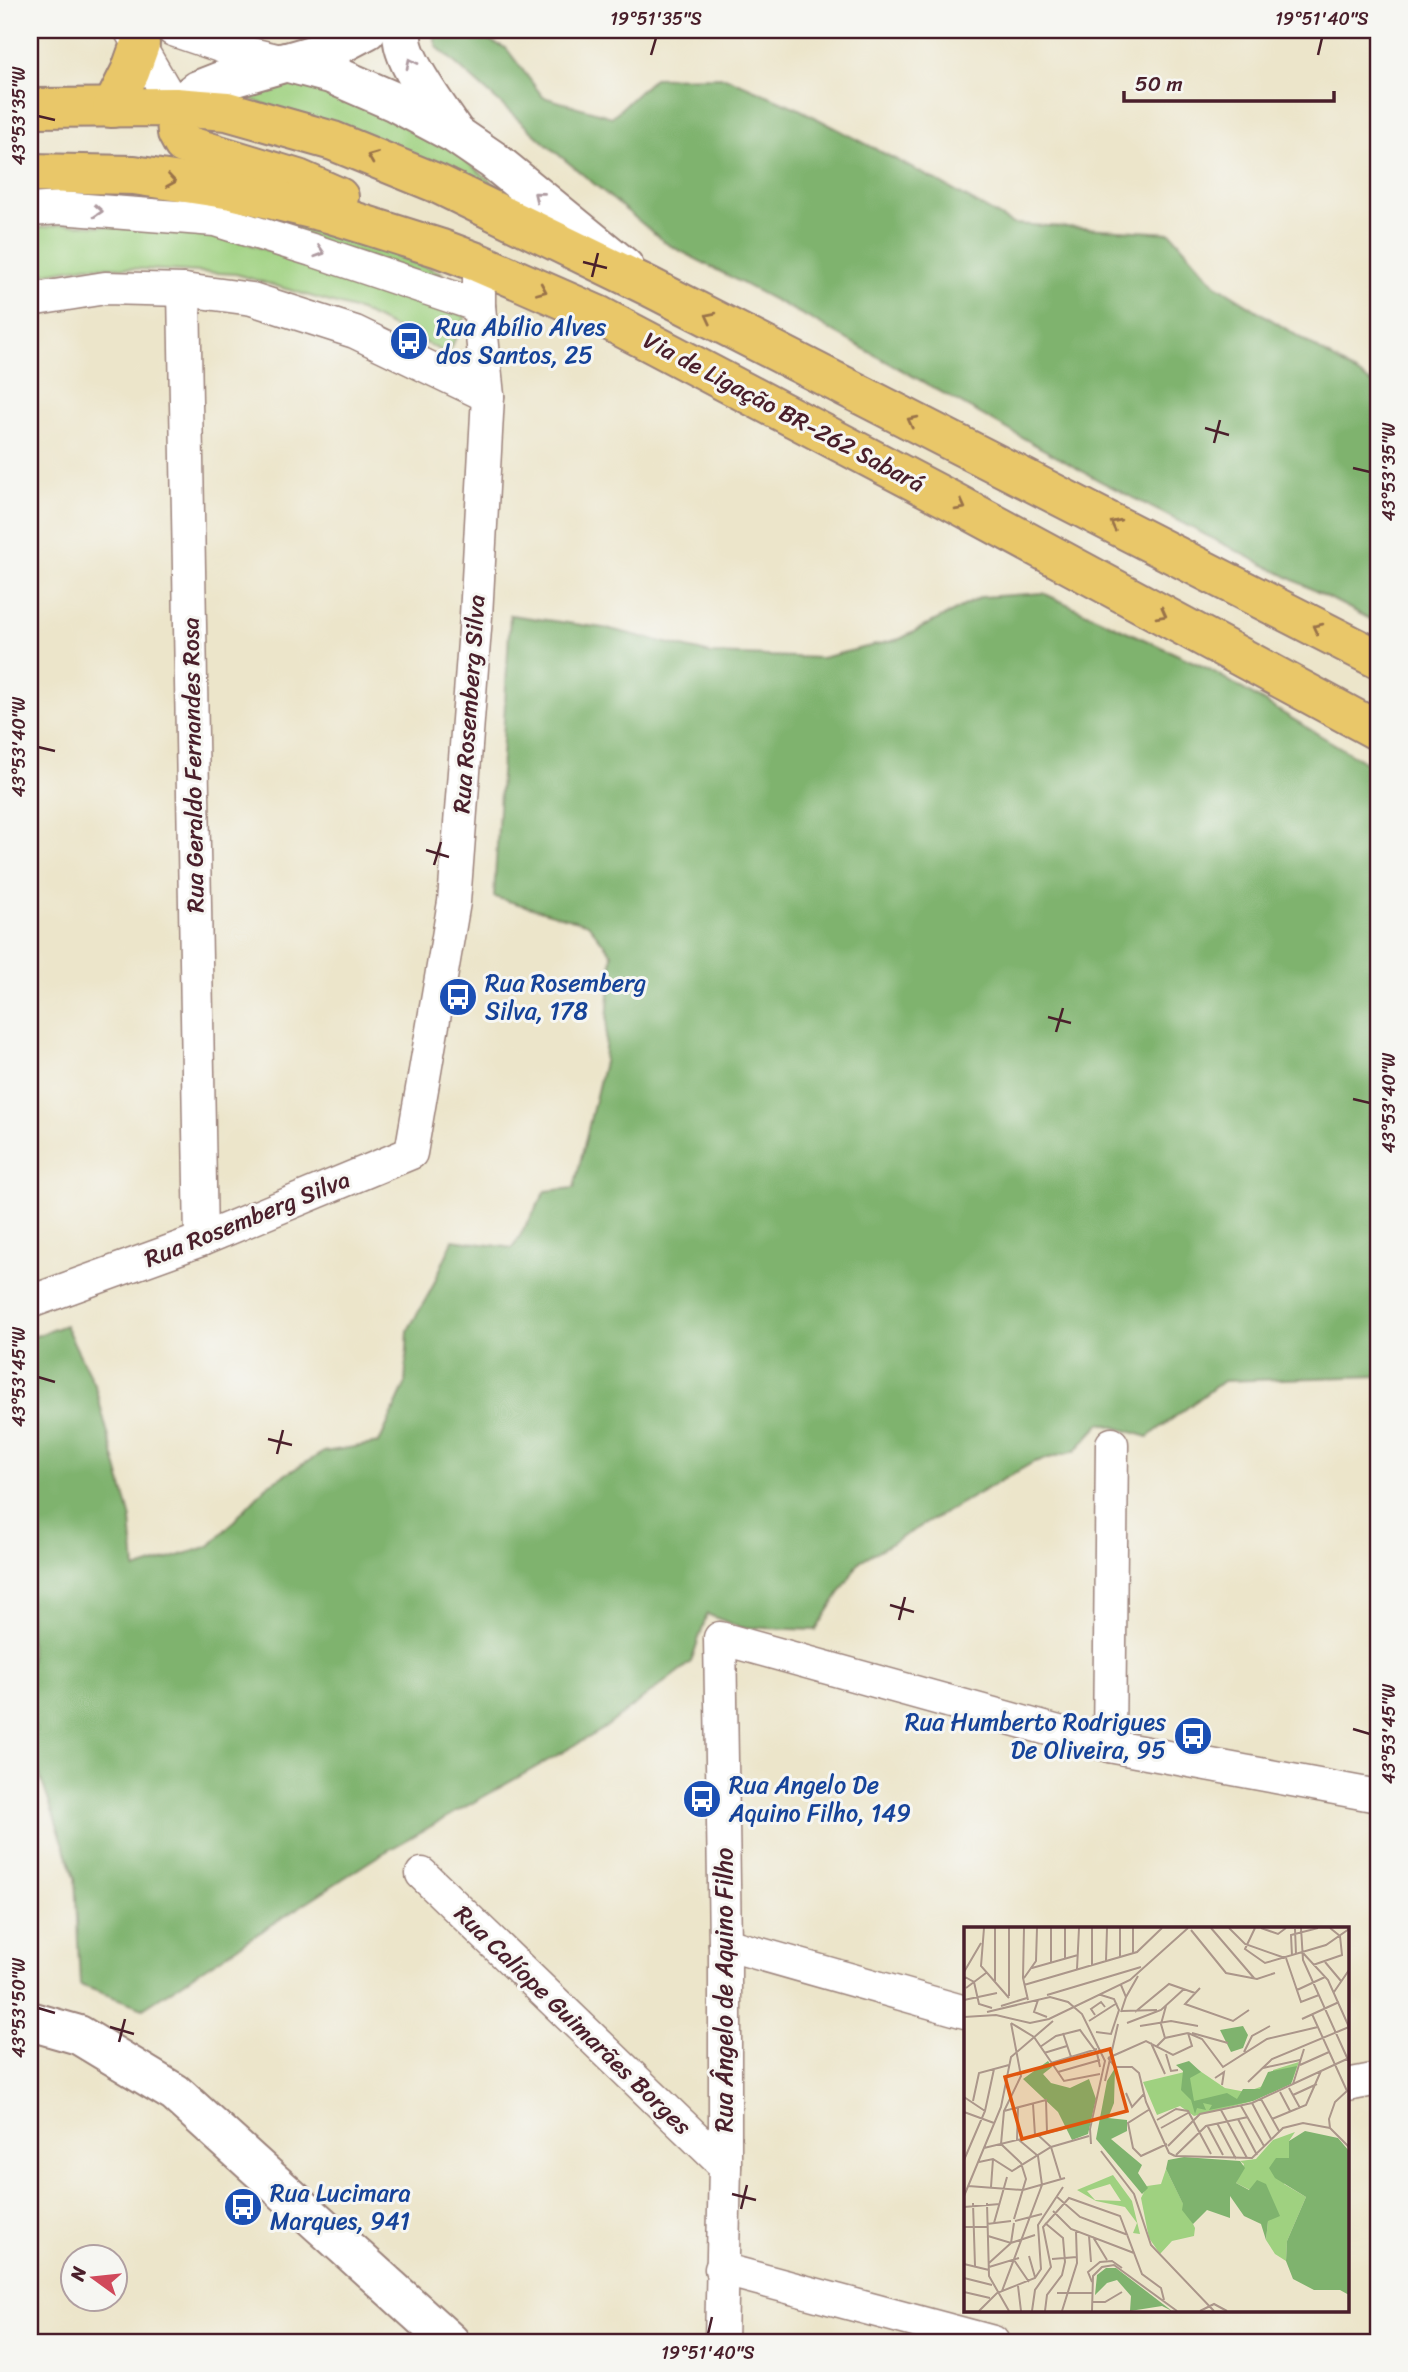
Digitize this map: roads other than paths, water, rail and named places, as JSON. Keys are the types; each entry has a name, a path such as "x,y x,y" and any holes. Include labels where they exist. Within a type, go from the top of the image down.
{"highway":[{"path":"112,108 130,72 159,33"},
{"path":"175,107 178,138 186,146 248,162 298,179 439,248"},
{"name":"Via de Ligação BR-262 Sabará","path":"30,108 175,107 227,111 333,141 436,183 648,286 1378,659"},
{"name":"Via de Ligação BR-262 Sabará","path":"30,173 134,175 232,190 328,213 479,263 600,316 950,500 1378,731"}],"street":[{"path":"285,62 159,33 175,107 198,90 220,81 329,50 367,30"},
{"path":"403,30 401,35 408,60 455,134"},
{"name":"Via de Ligação BR-262 Sabará","path":"285,62 331,74 393,101 455,134 493,160 648,286"},
{"path":"30,210 60,208 215,220 479,306"},
{"name":"Rua Rosemberg Silva","path":"30,1301 201,1240 411,1153 454,902 475,630 488,396 479,306 479,263"},
{"path":"30,300 105,288 184,290 252,299 355,332 488,396"},
{"name":"Rua Geraldo Fernandes Rosa","path":"184,290 201,1240"},
{"path":"1112,1444 1109,1746 1378,1796"},
{"name":"Rua Ângelo de Aquino Filho","path":"721,2342 725,1944 720,1638 1109,1746"},
{"name":"Rua Calíope Guimarães Borges","path":"422,1874 724,2166"},
{"path":"725,1944 964,2012"},
{"path":"30,2021 79,2035 175,2093 450,2342"},
{"path":"1348,2085 1378,2079"},
{"path":"721,2269 993,2342"}],"place":[{"name":"Rua Abílio Alves dos Santos, 25","path":"409,341"},
{"name":"Rua Rosemberg Silva, 178","path":"458,997"},
{"name":"Rua Humberto Rodrigues De Oliveira, 95","path":"1193,1736"},
{"name":"Rua Angelo De Aquino Filho, 149","path":"702,1799"},
{"name":"Rua Lucimara Marques, 941","path":"243,2207"}]}
